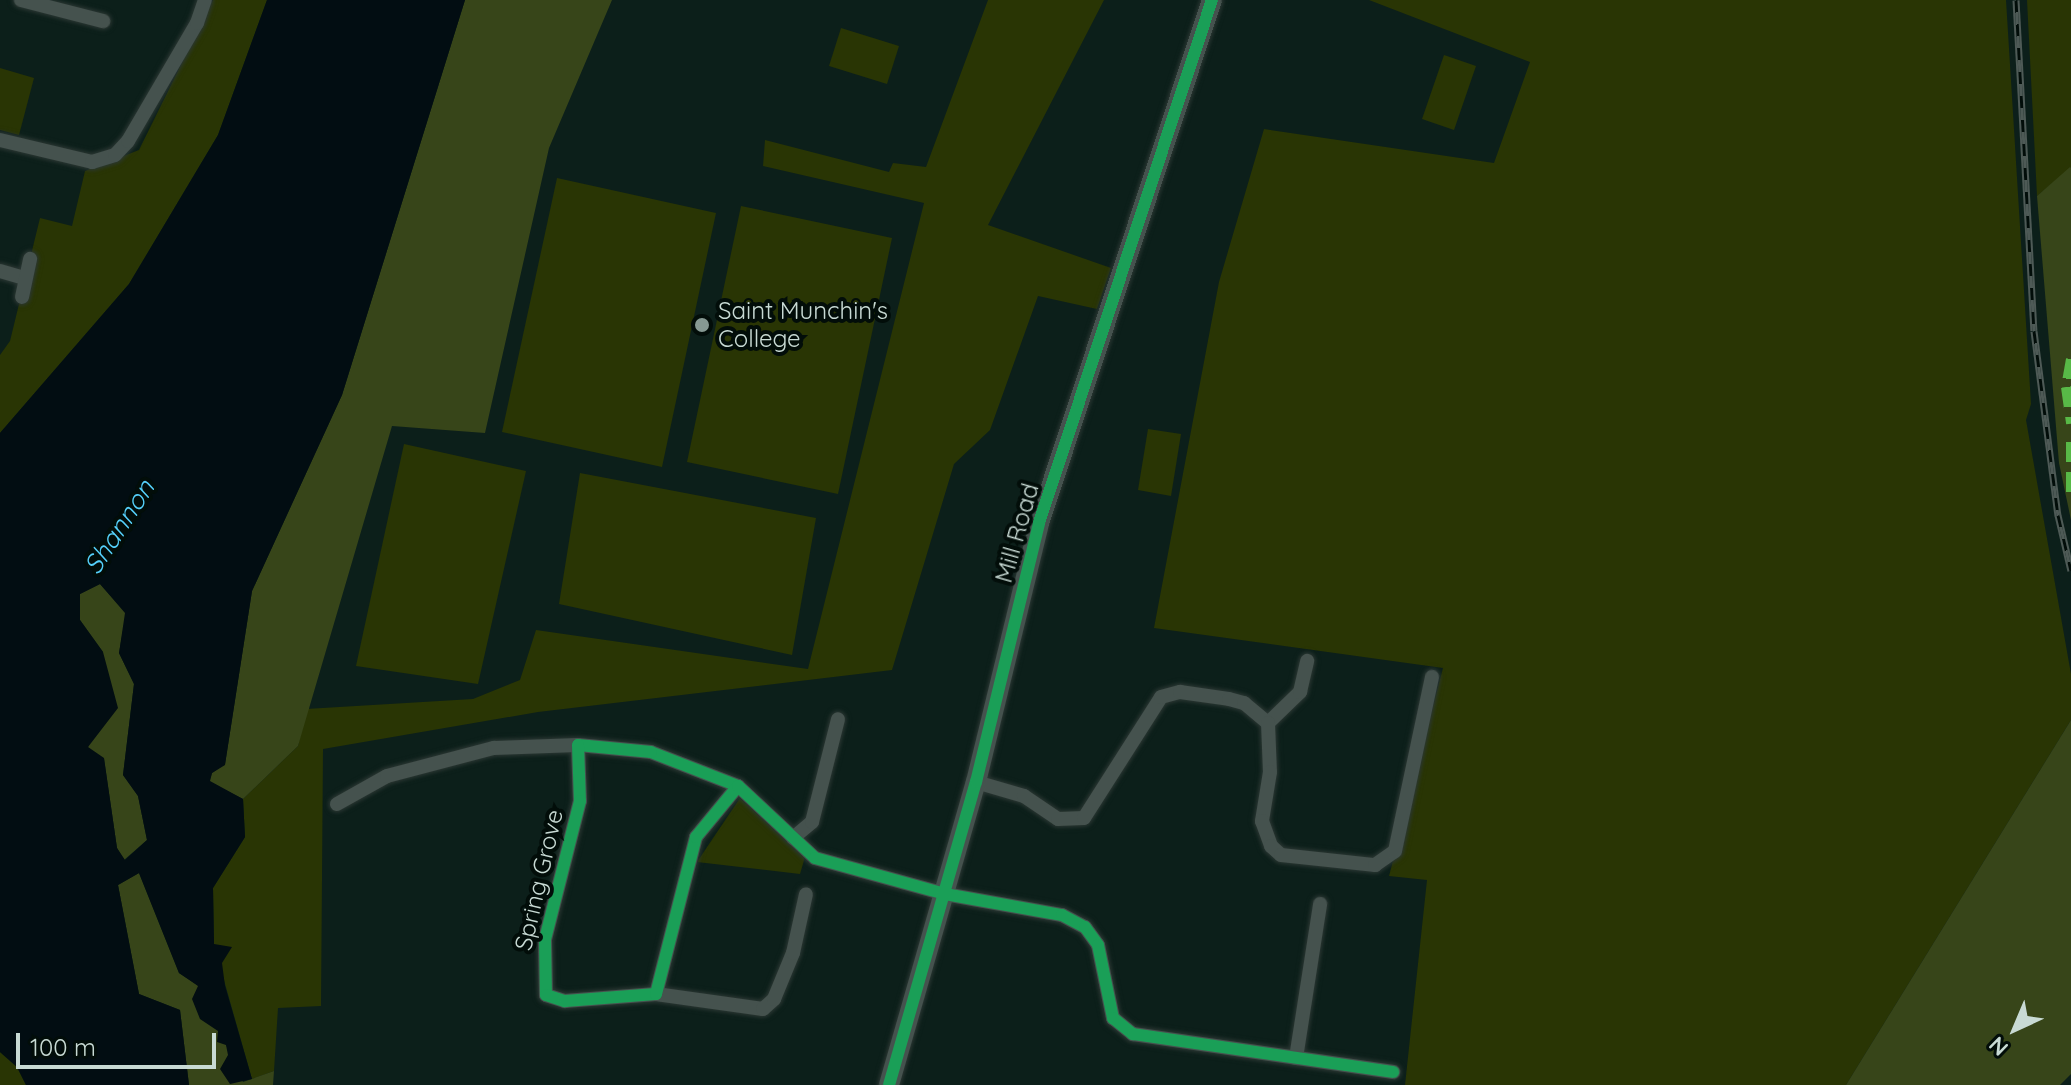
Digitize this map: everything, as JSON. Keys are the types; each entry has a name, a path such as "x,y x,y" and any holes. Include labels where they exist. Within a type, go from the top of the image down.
{"street":[{"path":"21,0 103,21"},
{"path":"0,140 92,162 115,155 128,141 182,49 205,0"},
{"name":"Mill Road","path":"889,1085 976,782 1039,523 1212,0"},
{"path":"22,297 30,259"},
{"path":"0,271 25,278"},
{"path":"1268,723 1300,692 1307,661"},
{"path":"976,782 1024,796 1058,819 1071,821 1094,809 1155,704 1169,692 1244,703 1268,723 1270,772 1262,821 1271,846 1281,855 1375,865 1395,851 1432,677"},
{"path":"793,838 812,822 838,719"},
{"path":"337,804 387,776 478,751 578,745 651,752 738,786 815,858 945,894 1062,915 1085,927 1098,945 1113,1018 1133,1034 1393,1072"},
{"name":"Spring Grove","path":"578,745 580,801 545,939 546,995 565,1001 656,994"},
{"path":"738,786 696,837 656,994 763,1009 774,999 793,953 806,894"},
{"path":"1296,1058 1320,904"}],"green space":[{"path":"213,0 267,0 218,135 129,284 0,433 0,355 10,341 40,218 72,226 85,171 139,150"},
{"path":"465,0 612,0 549,148 485,433 392,426 298,746 243,799 209,782 212,773 225,764 252,591 342,395"},
{"path":"988,0 1104,0 988,225 1111,268 1097,309 1038,296 990,430 954,464 892,670 538,712 323,749 321,1006 278,1008 274,1071 252,1079 214,945 213,888 245,837 243,799 298,746 306,709 473,699 520,680 536,630 808,669 924,203 763,166 765,140 889,172 893,163 926,167"},
{"path":"1369,0 2006,0 2031,404 2026,420 2071,674 2071,720 1846,1085 1405,1085 1427,880 1389,876 1443,668 1154,628 1219,282 1264,129 1494,163 1530,62"},
{"path":"2027,0 2071,0 2071,168 2037,196"},
{"path":"841,28 899,46 887,84 829,66"},
{"path":"1444,55 1476,66 1454,130 1422,119"},
{"path":"0,68 34,78 19,135 0,130"},
{"path":"2070,167 2071,520 2059,463 2037,196"},
{"path":"557,178 716,213 662,467 502,432"},
{"path":"741,206 892,238 838,494 687,462"},
{"path":"1148,429 1181,434 1171,496 1138,490"},
{"path":"404,444 526,471 478,684 356,666"},
{"path":"580,473 816,518 792,655 559,604"},
{"path":"100,584 126,613 119,653 134,684 123,775 138,796 147,840 124,860 117,848 104,759 88,748 103,652 80,620 80,594"},
{"path":"2071,720 2071,1074 2060,1085 1846,1085"},
{"path":"740,798 805,857 800,874 697,862"},
{"path":"139,873 179,973 199,986 243,1082 274,1071 273,1085 189,1085 180,1010 139,994 118,885"},
{"path":"0,1052 17,1067 26,1085 0,1085"}],"water":[{"name":"Shannon","path":"267,0 465,0 342,395 252,591 225,765 212,773 210,781 243,799 245,837 213,888 214,944 232,947 222,963 225,986 252,1079 230,1084 220,1069 228,1055 226,1045 217,1042 218,1031 200,1019 192,999 198,986 179,973 139,873 118,885 139,994 180,1010 189,1085 26,1085 17,1067 0,1052 0,433 129,284 218,135","holes":["100,584 125,613 119,653 134,684 123,775 138,796 147,840 125,860 117,848 104,758 88,747 118,708 103,652 80,620 80,594"]}],"railway":[{"path":"2016,0 2034,331 2058,515 2071,571"}],"marked path":[{"path":"2071,359 2066,387 2071,424"},
{"path":"2071,442 2071,502"}],"cycle path":[{"path":"889,1085 976,782 1039,523 1212,0"},
{"path":"738,786 651,752 578,745 580,801 545,939 546,995 565,1001 656,994 696,837 738,786 815,858 945,894 1062,915 1085,927 1098,945 1113,1018 1133,1034 1393,1072"}],"place":[{"name":"Saint Munchin's College","path":"702,325"}]}
